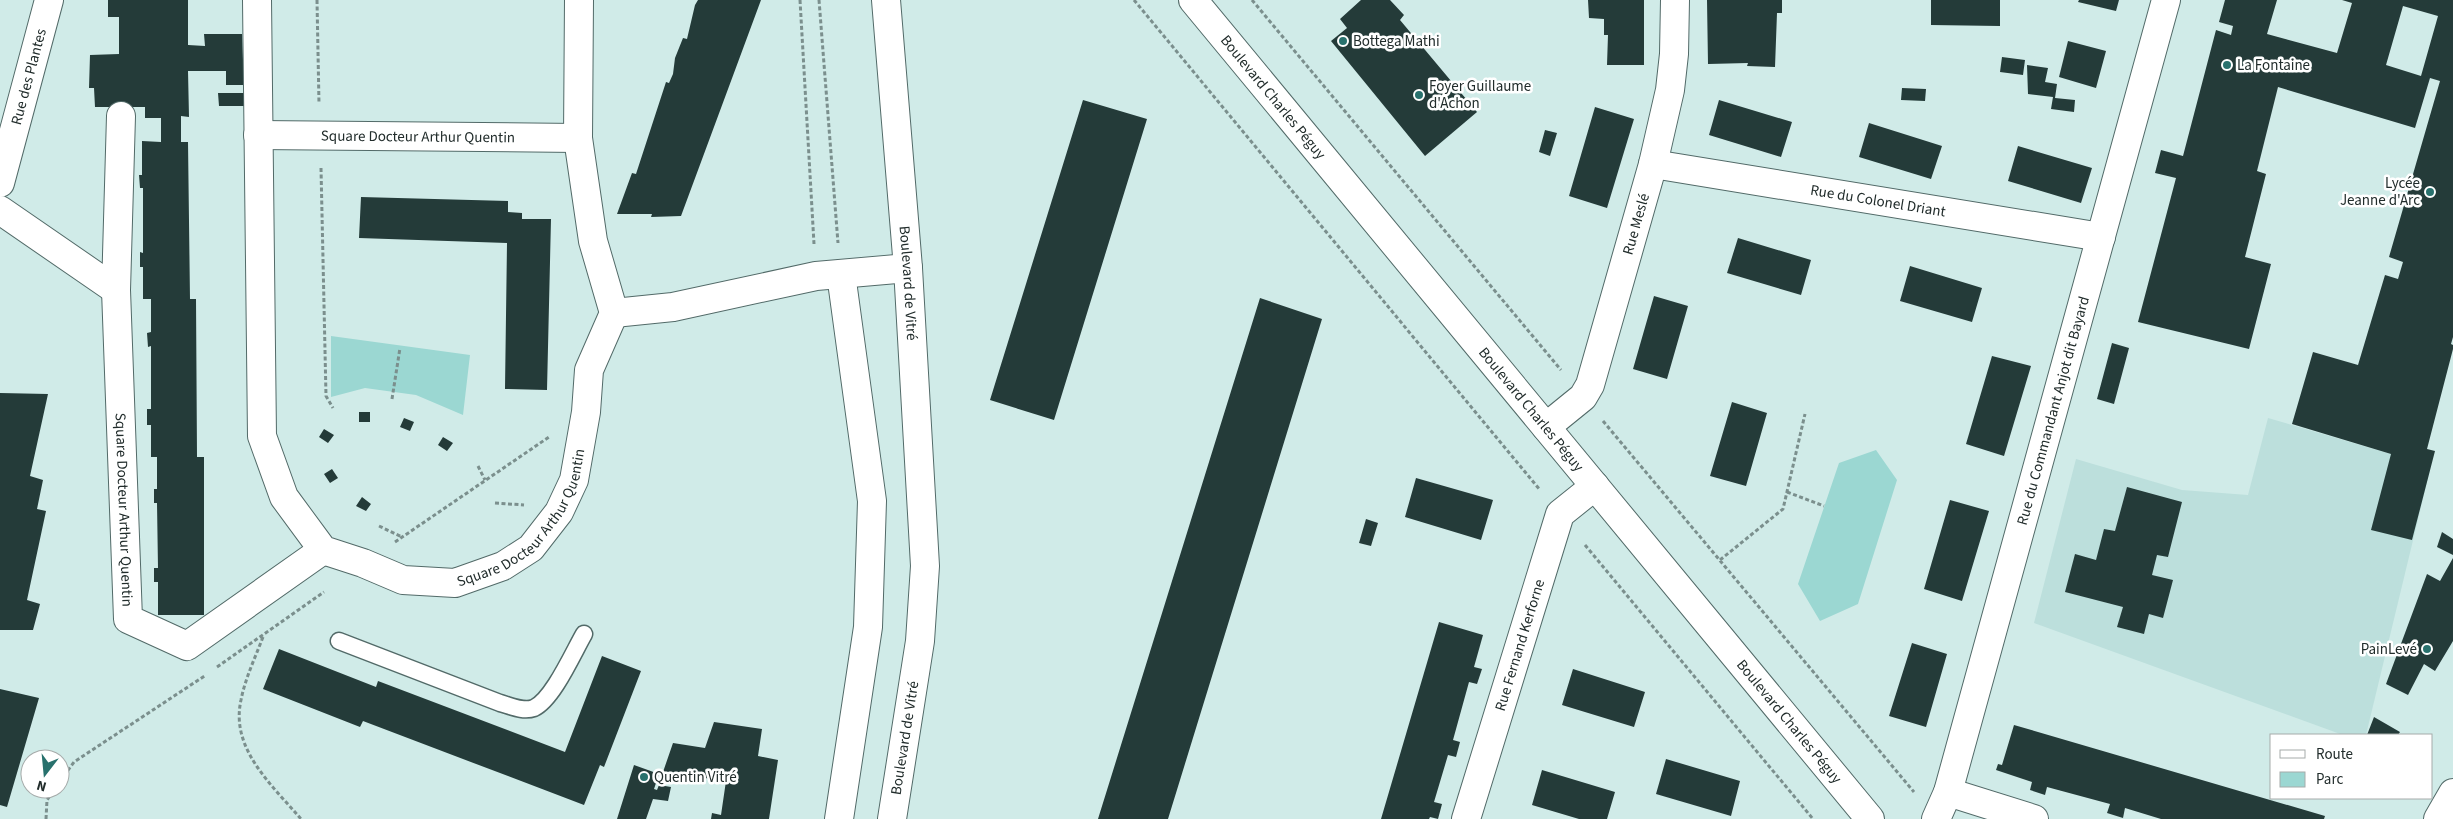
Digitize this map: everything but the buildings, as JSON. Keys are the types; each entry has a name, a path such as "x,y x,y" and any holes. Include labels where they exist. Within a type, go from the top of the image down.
{"street":[{"name":"Rue des Plantes","path":"0,183 49,0"},
{"path":"257,0 262,436 284,497 322,550"},
{"path":"579,0 578,138 593,241 614,313 673,307 816,276 908,268"},
{"name":"Boulevard de Vitré","path":"886,0 908,268 925,566 918,657 892,819"},
{"name":"Boulevard Charles Péguy","path":"1193,0 1870,819"},
{"name":"Rue Meslé","path":"1546,427 1583,396 1590,384 1653,164 1670,90 1674,54 1674,0"},
{"name":"Rue du Commandant Anjot dit Bayard","path":"1936,819 1948,792 2166,0"},
{"name":"Square Docteur Arthur Quentin","path":"121,116 116,290 128,620 187,646 322,550 363,563 402,580 455,583 503,566 531,548 559,512 574,480 586,412 589,370 614,313"},
{"name":"Square Docteur Arthur Quentin","path":"258,135 578,138"},
{"name":"Rue du Colonel Driant","path":"1653,164 2101,237"},
{"path":"0,210 116,290"},
{"path":"839,819 868,627 872,501 841,274"},
{"path":"1560,514 1595,486"},
{"name":"Rue Fernand Kerforne","path":"1466,819 1560,514"},
{"path":"1948,792 2034,819"},
{"path":"2438,819 2453,794"}],"lane":[{"path":"339,641 500,703 523,710 534,708 548,696 584,634"}],"path":[{"path":"317,0 326,396 333,408"},
{"path":"819,0 841,274"},
{"path":"1134,0 1813,819"},
{"path":"392,399 400,348"},
{"path":"363,563 586,412"},
{"path":"1720,560 1783,509 1805,414"},
{"path":"478,466 486,480"},
{"path":"1787,492 1824,506"},
{"path":"379,526 402,537"},
{"path":"263,637 240,701 241,738 258,769 301,819"},
{"path":"46,819 48,799"}],"shaded area":[{"path":"2268,418 2391,454 2390,460 2430,470 2366,734 2340,734 2034,623 2076,459 2182,490 2248,495"}],"green space":[{"path":"331,336 470,355 463,415 416,395 365,388 331,397"},
{"path":"1876,450 1897,480 1858,604 1820,621 1798,584 1839,463"}],"place":[{"name":"Bottega Mathi","path":"1343,41"},
{"name":"La Fontaine","path":"2227,65"},
{"name":"Foyer Guillaume d'Achon","path":"1419,95"},
{"name":"Lycée Jeanne d'Arc","path":"2430,192"},
{"name":"PainLevé","path":"2427,649"},
{"name":"Quentin Vitré","path":"644,777"}]}
